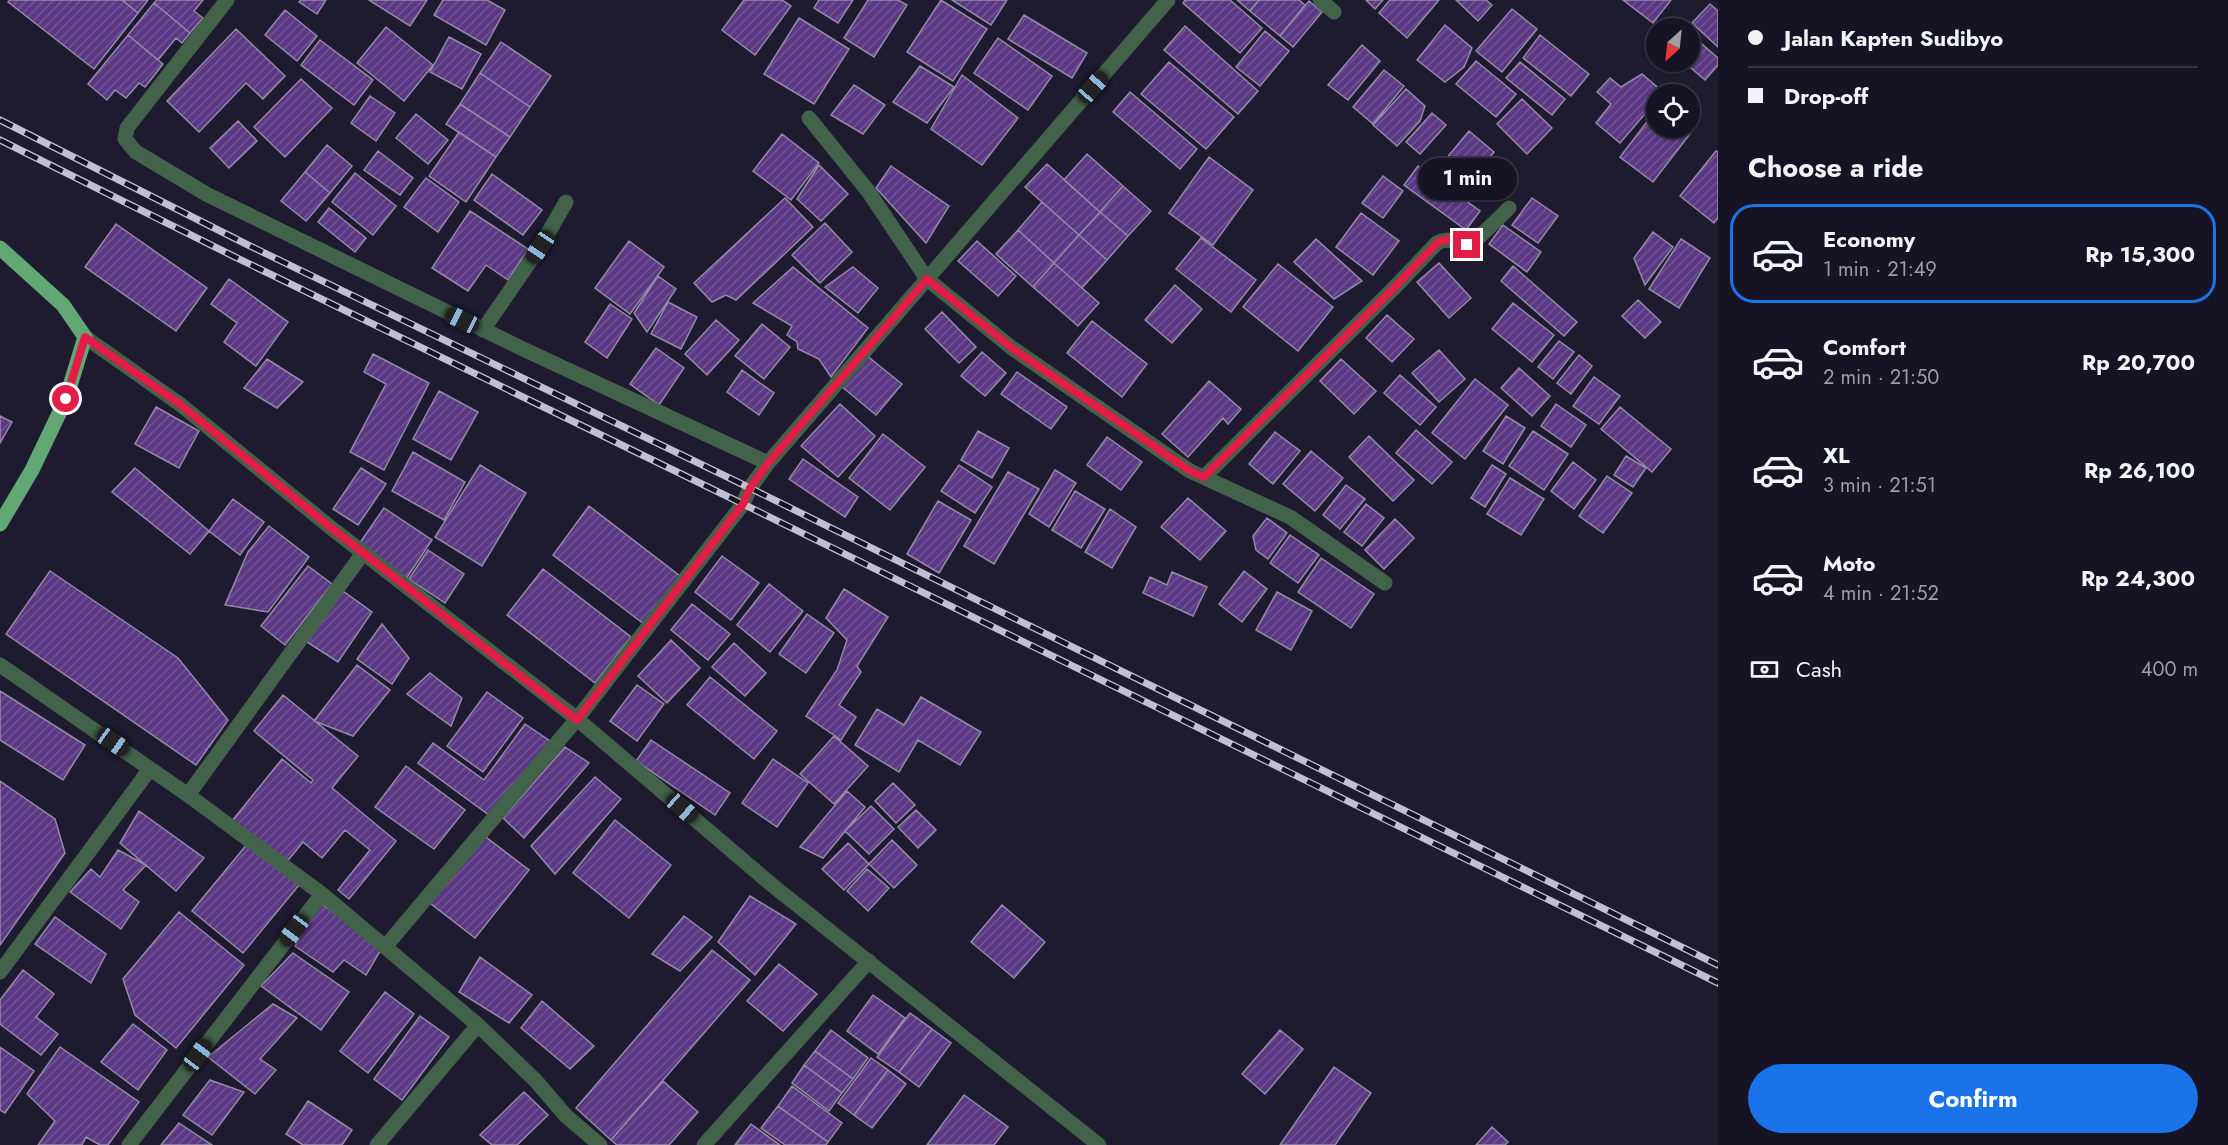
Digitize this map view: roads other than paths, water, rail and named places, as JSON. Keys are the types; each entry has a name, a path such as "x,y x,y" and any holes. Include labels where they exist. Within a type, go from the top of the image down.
{"main road":[{"path":"0,248 63,305 85,337 66,399 32,470 0,524"}],"street":[{"path":"227,0 127,128 124,135 127,144 136,152 208,195 483,330 768,463"},
{"path":"385,947 577,720 743,504 750,488 768,463 1168,0"},
{"path":"1320,0 1334,12"},
{"path":"809,118 868,191 927,279 1012,348 1190,471 1290,518 1385,583"},
{"path":"483,330 540,247 566,202"},
{"path":"1204,477 1437,243 1443,239 1449,239 1471,245 1509,208"},
{"path":"85,337 181,405 363,553 577,720 772,885 1099,1145"},
{"path":"188,795 363,553"},
{"path":"0,665 188,795 322,894 478,1025 536,1081 566,1116 600,1145"},
{"path":"0,972 150,769"},
{"path":"129,1145 322,894"},
{"path":"704,1145 869,962"},
{"path":"377,1145 478,1025"}],"railway":[{"path":"0,120 246,244 750,488 1718,965"},
{"path":"0,140 1718,983"}]}
